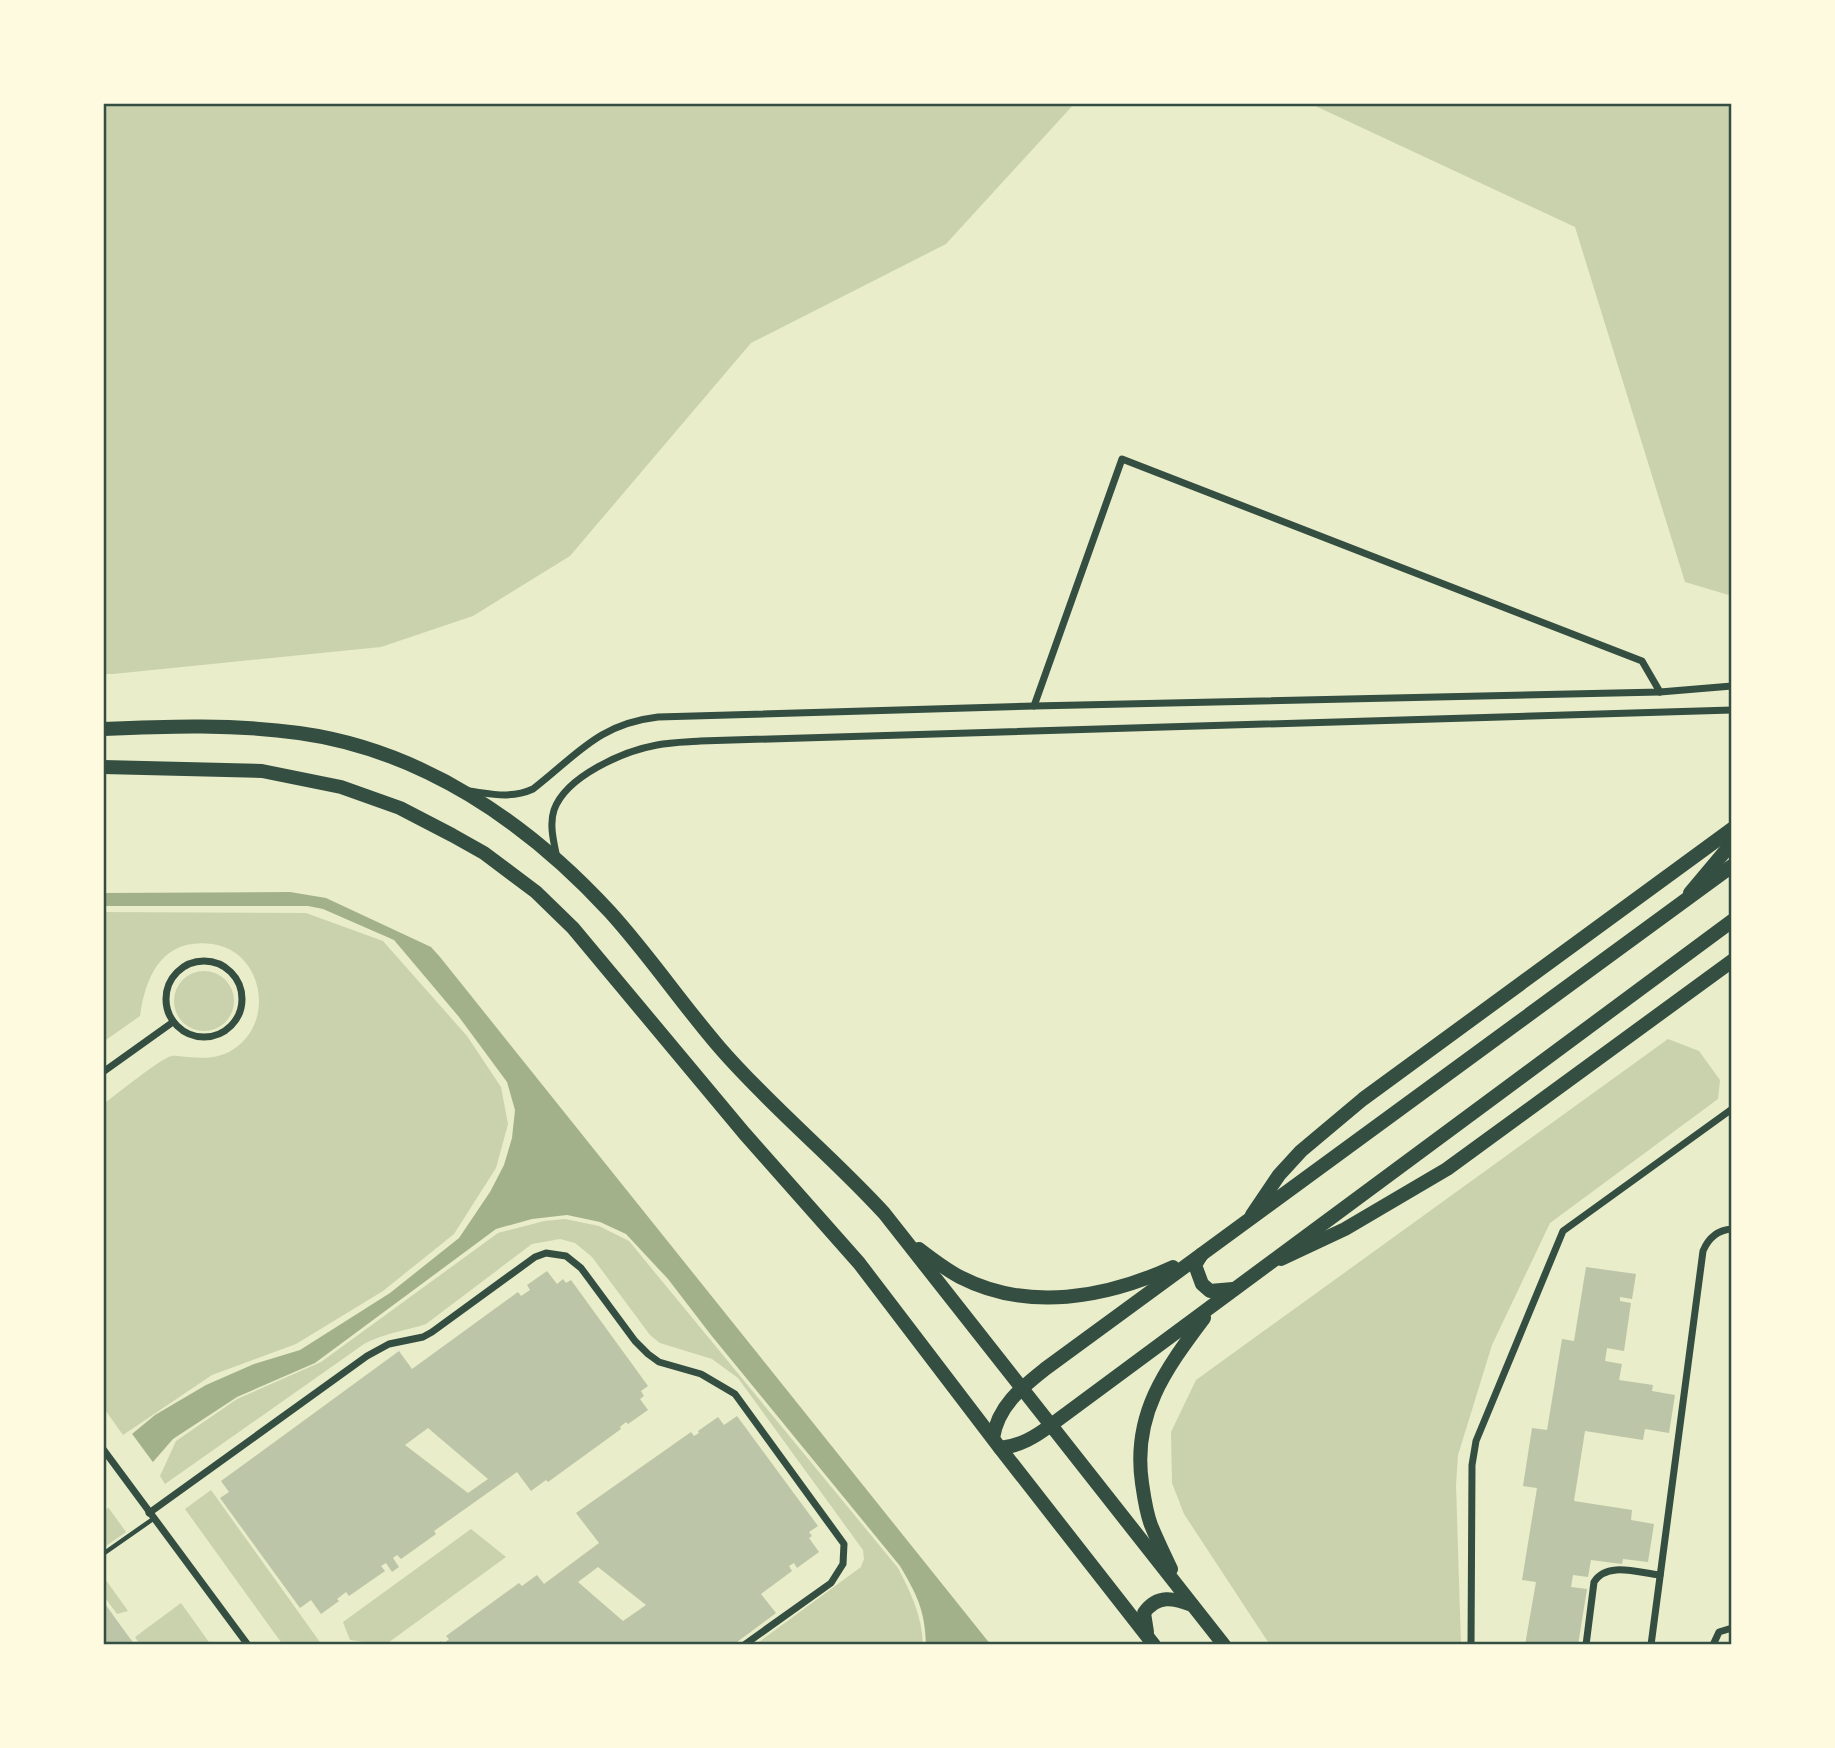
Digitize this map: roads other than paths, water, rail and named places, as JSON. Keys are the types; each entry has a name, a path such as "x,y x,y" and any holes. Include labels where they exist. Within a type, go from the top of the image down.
{"main road":[{"path":"103,729 220,726 302,733 398,758 463,790 500,813 558,862 610,912 743,1075 836,1162 907,1240 1224,1645"},
{"path":"103,767 262,771 341,787 400,808 495,860 536,892 573,928 735,1123 859,1263 1152,1641"},
{"path":"1252,1215 1279,1175 1301,1151 1363,1099 1732,830"},
{"path":"1682,902 1732,843"},
{"path":"996,1443 995,1424 1022,1387 1252,1215 1732,866"},
{"path":"996,1443 1015,1446 1033,1438 1732,921"},
{"path":"1267,1265 1345,1228 1447,1169 1732,961"},
{"path":"907,1240 962,1278 1014,1295 1043,1299 1108,1292 1147,1279 1202,1253"},
{"path":"1202,1253 1195,1265 1202,1284 1210,1291 1236,1289"},
{"path":"1180,1589 1150,1522 1140,1465 1141,1439 1155,1390 1173,1359 1212,1306"},
{"path":"1152,1641 1144,1622 1144,1613 1149,1605 1167,1598 1194,1606"}],"street":[{"path":"1034,706 1122,458 1642,661 1660,692"},
{"path":"463,790 510,796 522,794 533,789 594,738 639,719 1034,706 1660,692 1732,686"},
{"path":"558,862 552,825 554,810 562,795 576,781 606,763 657,745 700,741 1732,710"},
{"path":"200,961 223,965 239,982 242,993 239,1015 224,1032 202,1038 190,1036 173,1022 165,1001 167,989 179,970 200,961"},
{"path":"103,1072 173,1022"},
{"path":"1471,1645 1472,1465 1476,1441 1563,1231 1732,1109"},
{"path":"1651,1645 1703,1251 1708,1239 1732,1229"},
{"path":"151,1516 367,1356 389,1344 423,1337 535,1257 558,1253 581,1268 635,1341 648,1354 659,1362 701,1374 735,1394 844,1544 843,1564 831,1583 744,1645"},
{"path":"103,1449 248,1645"},
{"path":"1586,1645 1594,1582 1598,1575 1609,1569 1660,1575"},
{"path":"1713,1645 1719,1632 1732,1628"}],"lane":[{"path":"103,1554 151,1516"}]}
